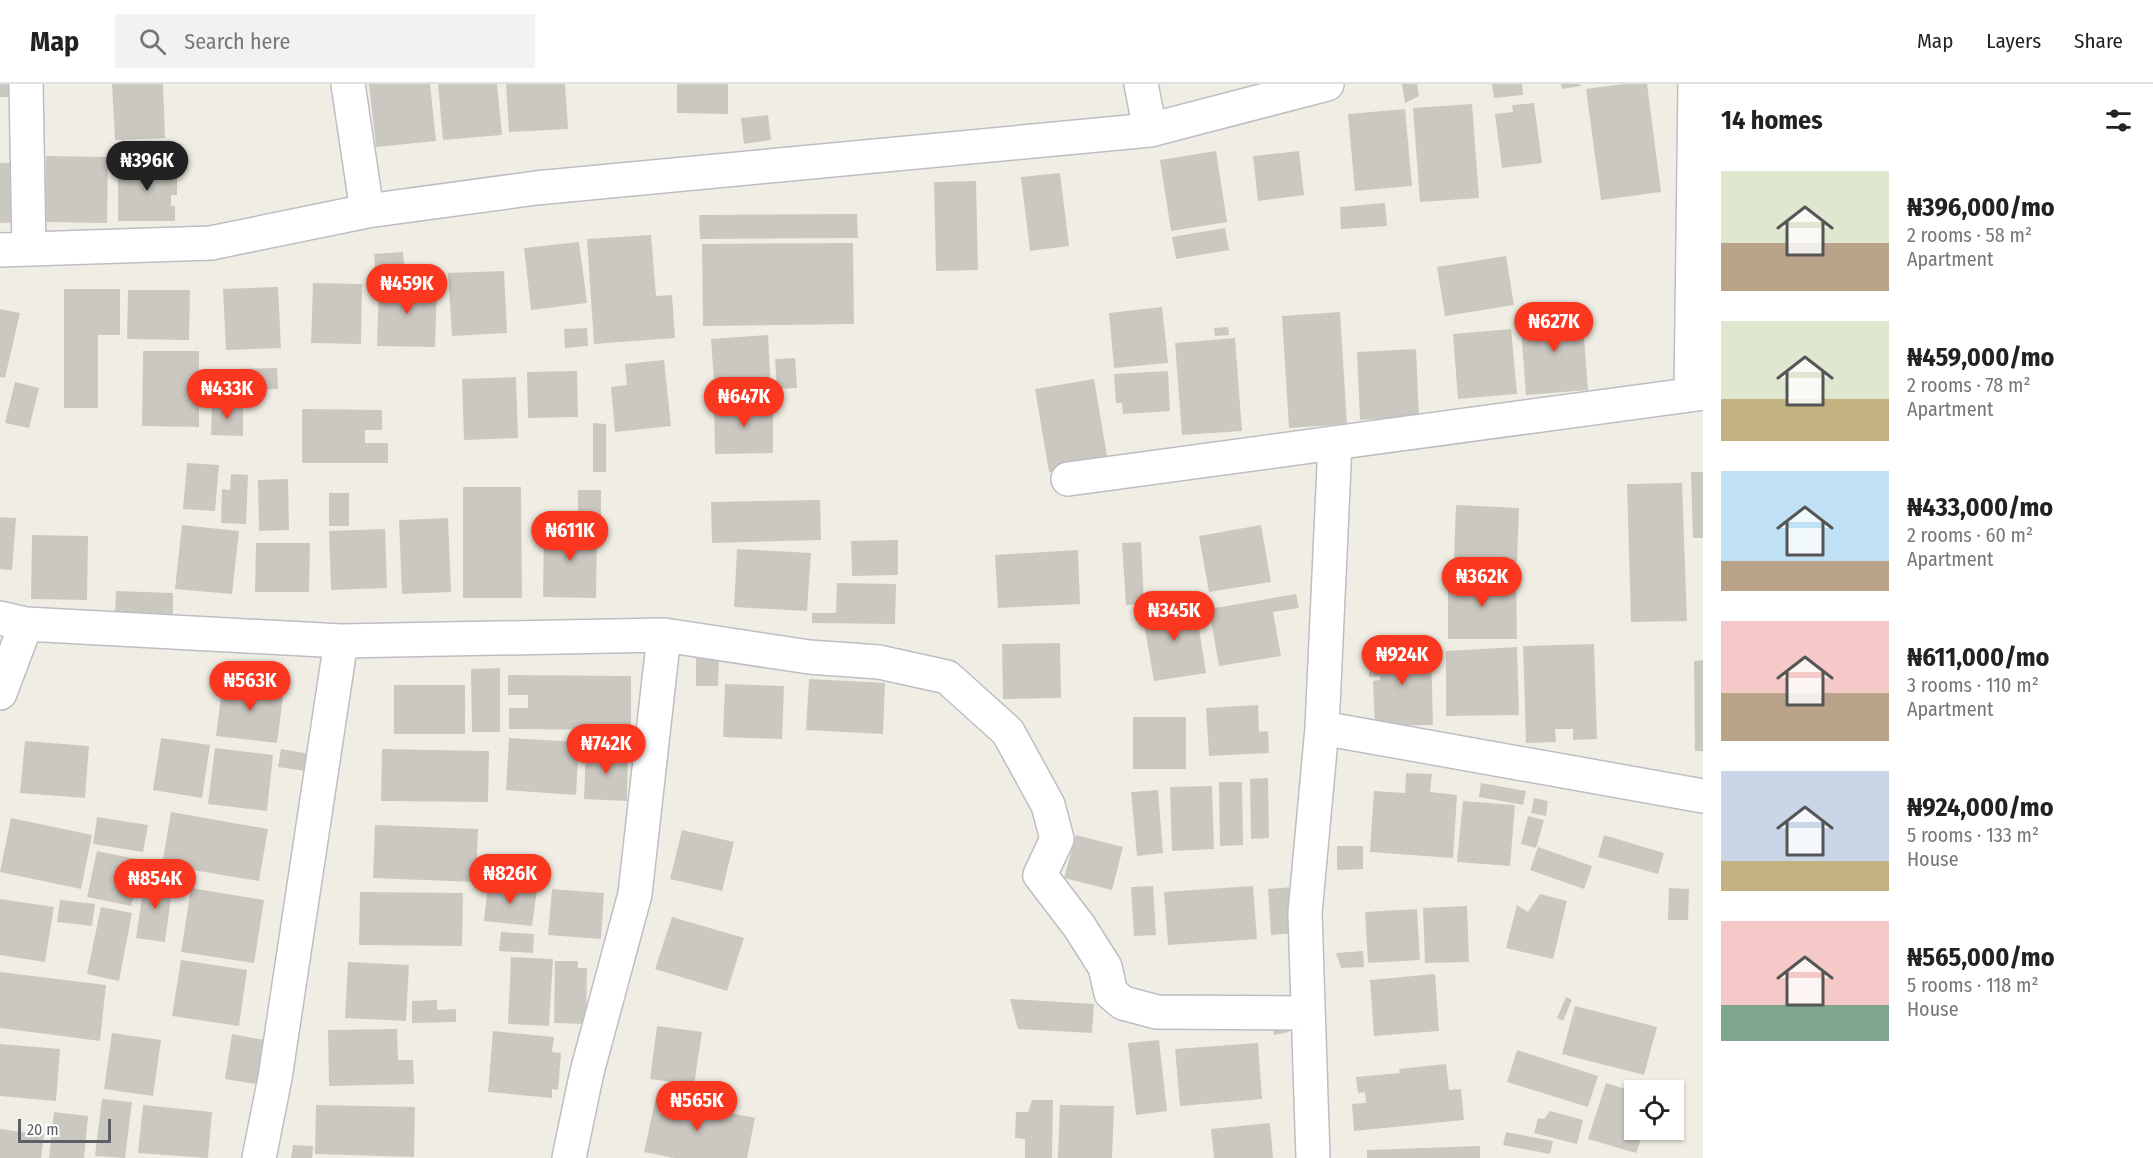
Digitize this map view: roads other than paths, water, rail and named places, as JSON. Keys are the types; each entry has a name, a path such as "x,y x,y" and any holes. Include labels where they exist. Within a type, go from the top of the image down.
{"street":[{"path":"26,84 15,250 211,243 367,211 536,188 1150,130 1327,84"},
{"path":"348,84 367,211"},
{"path":"1141,84 1150,130"},
{"path":"1068,479 1697,394 1695,84"},
{"path":"1313,1158 1305,913 1322,728 1335,444"},
{"path":"0,693 13,621 341,641 664,635 809,657 879,662 947,677 1008,732 1048,805 1057,839 1040,875 1079,926 1105,967 1111,993 1123,1003 1157,1012 1308,1013"},
{"path":"569,1158 587,1072 635,894 664,635"},
{"path":"259,1158 276,1078 341,641"},
{"path":"1322,728 1703,796"}]}
